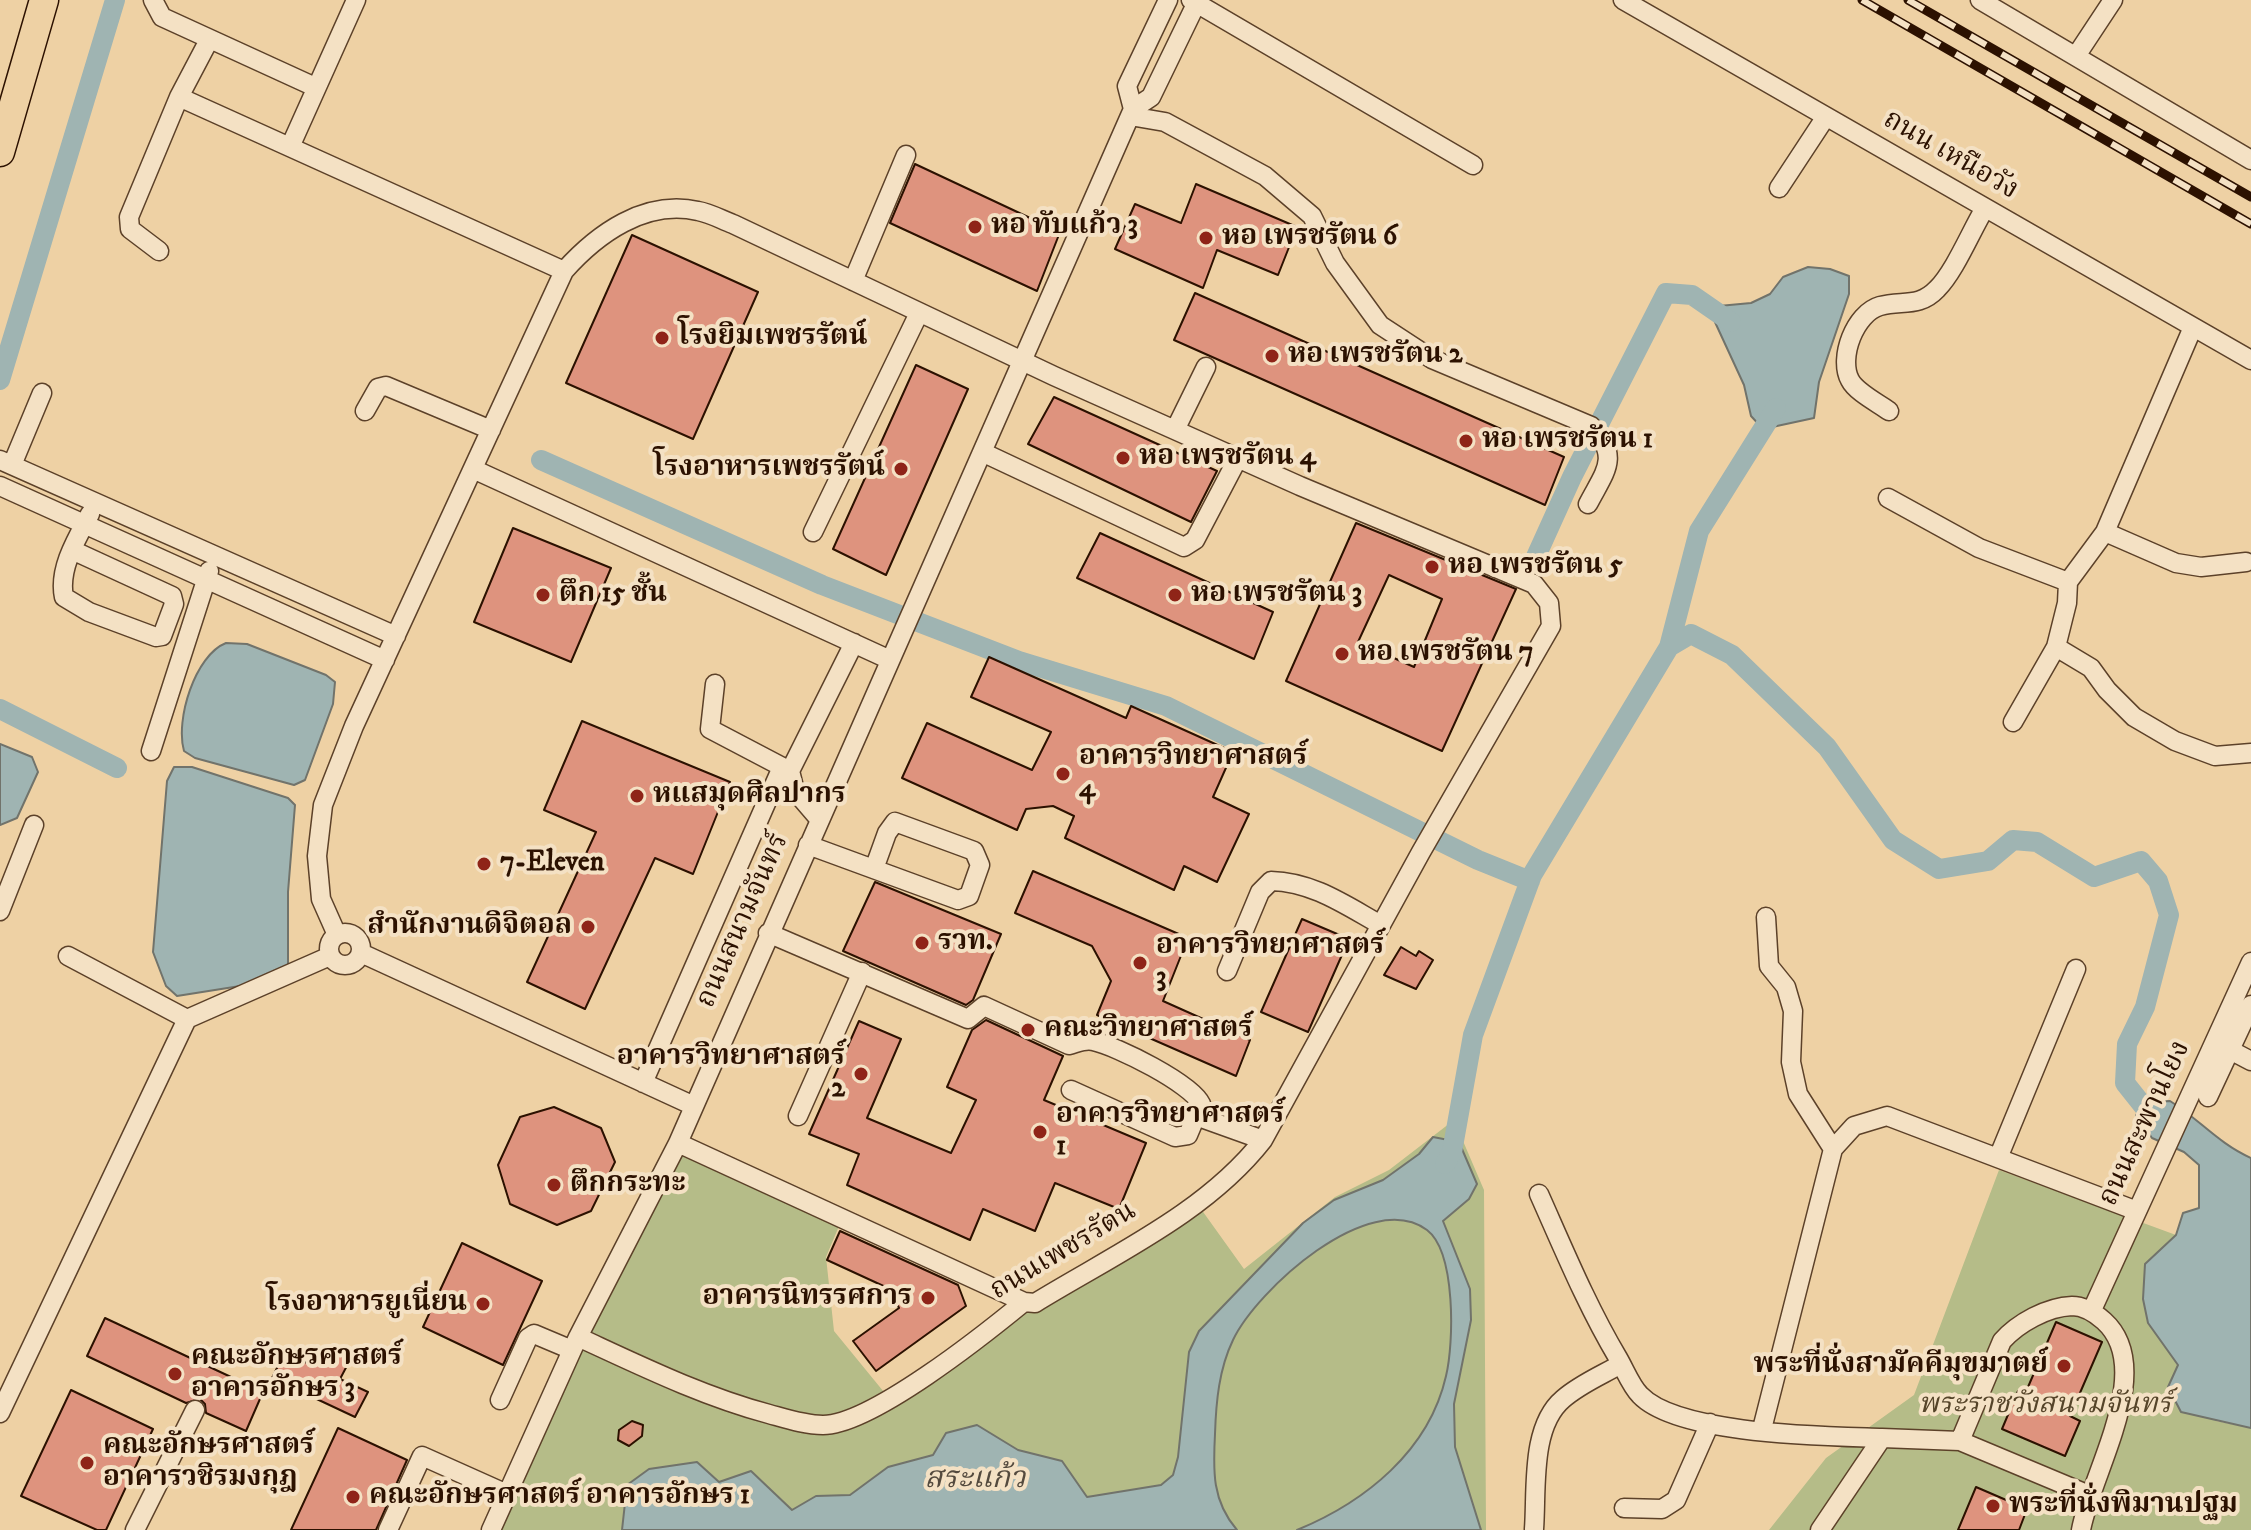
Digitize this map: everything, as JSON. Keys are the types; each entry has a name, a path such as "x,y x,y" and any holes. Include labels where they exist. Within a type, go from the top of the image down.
{"highway":[{"path":"0,152 44,6"}],"street":[{"path":"153,0 162,17 315,87"},
{"path":"290,147 356,0"},
{"name":"ถนนสนามจันทร์","path":"1131,112 1127,86 1168,0"},
{"name":"ถนน เหนือวัง","path":"1623,0 2251,360"},
{"path":"1980,0 2251,160"},
{"path":"2076,56 2113,0"},
{"path":"1195,1 1473,165"},
{"name":"ถนนสนามจันทร์","path":"491,1530 575,1344 678,1143 888,659 984,453 1131,112 1151,97 1195,1"},
{"path":"159,251 130,229 129,217 179,97 209,40"},
{"path":"179,97 564,271 385,660 323,805 317,856 321,899 337,935"},
{"path":"1131,112 1165,122 1265,176 1312,216 1335,263 1380,325 1432,359 1591,426 1606,441 1609,462 1588,504"},
{"path":"1779,188 1825,118"},
{"path":"853,281 906,155"},
{"name":"ถนนเพชรรัตน","path":"500,1400 528,1338 534,1334 575,1344 717,1400 799,1422 824,1425 847,1421 939,1368 1024,1302 1035,1303 1189,1210 1247,1160 1263,1140 1421,852 1551,626 1549,603 1534,584 1175,430 699,211 668,208 638,216 608,230 564,271"},
{"path":"1889,411 1851,382 1845,363 1849,345 1860,323 1878,306 1920,302 1939,288 1985,208"},
{"path":"813,532 919,313"},
{"path":"2013,722 2056,647 2067,603 2068,582 2105,532 2193,327"},
{"path":"1175,430 1206,367"},
{"path":"365,411 378,388 386,386 491,430"},
{"path":"42,393 6,462 396,636"},
{"path":"984,453 1184,547 1195,540 1238,458"},
{"path":"473,469 888,659"},
{"path":"0,486 385,660"},
{"path":"1888,498 1979,548 2068,582"},
{"path":"72,550 172,596 174,604 162,636 156,637 89,612 64,597 61,583 72,550 96,502"},
{"path":"2105,532 2176,563 2201,567 2246,562"},
{"path":"151,751 214,555"},
{"path":"643,1083 786,769 854,643"},
{"path":"2056,647 2091,668 2107,690 2134,717 2175,741 2215,756 2251,753"},
{"path":"715,684 710,729 786,769 795,791 819,819"},
{"path":"808,845 874,869 962,900 971,892 980,865 974,851 895,822 887,833 874,869"},
{"path":"0,911 4,890 34,825"},
{"path":"1227,971 1260,892 1271,881 1291,881 1318,890 1381,925"},
{"path":"1766,917 1769,966 1786,987 1793,1011 1791,1062 1798,1094 1833,1149"},
{"path":"768,933 968,1019 984,1006 1069,1045 1086,1040 1104,1044 1189,1087 1201,1104 1188,1135 1175,1137 1071,1090"},
{"path":"337,935 355,936 361,953 694,1106"},
{"path":"330,956 330,943 337,935"},
{"path":"330,956 347,966 361,953"},
{"path":"68,956 187,1019"},
{"path":"0,1413 187,1019 330,956"},
{"name":"ถนนสะพานโยง","path":"2092,1310 2162,1156 2199,1097 2251,962"},
{"path":"1998,1158 2076,969"},
{"path":"798,1116 862,972"},
{"path":"2199,1097 2230,1050 2251,1005"},
{"path":"2230,1050 2251,1061"},
{"path":"1196,1116 1263,1140"},
{"path":"1762,1429 1833,1149 1854,1126 1887,1116 2137,1211"},
{"path":"678,1143 1024,1302"},
{"path":"1539,1194 1595,1320 1640,1395 1669,1414 1794,1435 1960,1441 2089,1495"},
{"path":"1960,1441 2002,1341 2012,1329 2048,1312 2072,1306 2092,1310 2108,1325 2121,1348 2126,1387 2089,1495 2081,1530"},
{"path":"1534,1529 1542,1438 1547,1418 1561,1400 1621,1364"},
{"path":"135,1530 195,1410"},
{"path":"1624,1508 1662,1509 1676,1500 1710,1423"},
{"path":"1820,1530 1882,1438"},
{"path":"388,1530 422,1456 507,1494"}],"green space":[{"path":"1454,1120 1484,1190 1486,1530 491,1530 578,1337 683,1153 842,1219 826,1257 834,1331 888,1397 1020,1310 1201,1209 1244,1269 1335,1197 1389,1170"},
{"name":"พระราชวังสนามจันทร์","path":"1999,1170 2176,1235 2145,1264 2148,1323 2166,1344 2216,1421 2251,1428 2251,1530 1769,1530 1826,1458 1914,1395"}],"water":[{"path":"1808,267 1830,269 1849,276 1849,294 1819,382 1814,418 1763,429 1751,416 1744,385 1708,307 1751,303 1770,294 1783,277"},
{"path":"226,643 247,644 326,675 335,682 333,704 305,780 294,785 195,758 184,751 182,723 190,690 205,661"},
{"path":"0,744 32,757 38,772 17,818 0,825"},
{"path":"174,767 192,767 288,798 295,805 288,892 288,973 278,980 177,996 166,986 153,952 167,781"},
{"path":"2170,1101 2229,1146 2251,1158 2251,1428 2181,1412 2168,1387 2178,1365 2148,1323 2143,1299 2145,1264 2176,1235 2183,1213 2199,1208 2199,1165 2184,1152 2152,1138 2136,1115 2146,1102"},
{"name":"สระแก้ว","path":"1433,1137 1459,1142 1477,1184 1469,1199 1443,1221 1470,1289 1471,1320 1454,1404 1455,1447 1481,1530 1297,1530 1347,1505 1391,1471 1425,1428 1438,1403 1449,1361 1451,1321 1448,1277 1436,1241 1427,1230 1403,1220 1375,1222 1346,1233 1317,1250 1265,1296 1233,1340 1219,1386 1214,1461 1219,1497 1237,1530 622,1530 627,1485 649,1469 697,1462 719,1482 751,1471 792,1510 816,1496 850,1495 888,1467 933,1455 946,1433 977,1425 1018,1450 1062,1461 1087,1497 1161,1485 1173,1475 1178,1457 1189,1352 1199,1331 1303,1223 1334,1200 1383,1180 1419,1154"}],"building":[{"name":"หอ ทับแก้ว 3","path":"915,164 1060,232 1037,291 890,223"},
{"name":"หอ เพรชรัตน 6","path":"1196,184 1297,227 1278,275 1217,250 1203,288 1115,249 1135,204 1181,223"},
{"name":"โรงยิมเพชรรัตน์","path":"632,235 758,292 693,439 566,383"},
{"path":"1195,293 1564,457 1545,505 1174,340"},
{"name":"โรงอาหารเพชรรัตน์","path":"916,365 968,389 886,575 833,549"},
{"name":"หอ เพรชรัตน 4","path":"1054,397 1217,471 1191,522 1028,444"},
{"name":"หอ เพรชรัตน 7","path":"1356,523 1516,589 1442,751 1286,681","holes":["1389,575 1442,599 1414,667 1358,642"]},
{"name":"ตึก 15 ชั้น","path":"513,528 611,568 571,662 474,622"},
{"name":"หอ เพรชรัตน 3","path":"1100,533 1273,612 1254,659 1077,578"},
{"name":"อาคารวิทยาศาสตร์ 4","path":"989,657 1126,718 1131,706 1233,752 1213,797 1249,814 1217,882 1184,866 1174,890 1065,838 1074,816 1053,806 1026,809 1017,830 902,778 927,723 1032,770 1051,732 971,697"},
{"path":"582,721 730,782 693,874 655,858 585,1009 527,982 596,832 544,810"},
{"name":"อาคารวิทยาศาสตร์ 3","path":"1033,871 1188,938 1163,1001 1250,1040 1236,1076 1097,1015 1111,981 1092,946 1015,913"},
{"name":"รวท.","path":"875,882 1001,934 973,1000 966,1005 843,951"},
{"path":"1302,919 1349,939 1308,1032 1261,1012"},
{"path":"1401,947 1416,956 1419,951 1433,960 1416,989 1384,975"},
{"name":"อาคารวิทยาศาสตร์ 1","path":"986,1020 1063,1056 1044,1100 1146,1143 1119,1209 1055,1183 1035,1231 983,1209 970,1240 847,1185 859,1154 809,1134 859,1021 901,1039 867,1118 951,1153 976,1100 947,1087 972,1030"},
{"name":"ตึกกระทะ","path":"554,1107 601,1128 615,1162 591,1211 557,1225 510,1204 498,1165 520,1117"},
{"name":"อาคารนิทรรศการ","path":"840,1231 958,1285 966,1306 876,1371 853,1341 899,1308 890,1289 827,1260"},
{"name":"โรงอาหารยูเนี่ยน","path":"462,1243 542,1281 503,1365 423,1327"},
{"name":"คณะอักษรศาสตร์ อาคารอักษร 3","path":"105,1318 263,1392 246,1431 206,1413 205,1404 200,1399 186,1403 87,1356"},
{"name":"พระที่นั่งสามัคคีมุขมาตย์","path":"2056,1322 2102,1342 2070,1416 2080,1421 2065,1456 2002,1429 2018,1391 2025,1394"},
{"path":"322,1347 350,1360 340,1379 368,1392 355,1417 272,1378 285,1352 313,1366"},
{"name":"คณะอักษรศาสตร์ อาคารวชิรมงกุฎ","path":"71,1390 153,1429 106,1530 97,1530 21,1496"},
{"path":"632,1421 643,1425 642,1436 629,1446 618,1440 619,1430"},
{"name":"คณะอักษรศาสตร์ อาคารอักษร 1","path":"338,1428 407,1460 376,1530 291,1530"},
{"name":"พระที่นั่งพิมานปฐม","path":"1976,1487 2027,1509 2019,1530 1958,1530"}],"waterway":[{"path":"0,380 115,0"},
{"path":"1529,572 1572,477 1666,293 1692,295 1731,322"},
{"path":"1669,647 1699,531 1776,408"},
{"path":"541,460 822,585 1019,661 1166,706 1478,860 1530,881"},
{"path":"1445,1164 1452,1152 1473,1035 1532,875 1669,647 1691,634 1732,655 1827,747 1893,840 1939,869 1988,861 2013,840 2037,842 2094,877 2141,861 2158,881 2169,915 2145,1007 2127,1044 2125,1083 2152,1117 2161,1122"},
{"path":"0,709 117,768"}],"railway":[{"path":"1862,0 2251,224"},
{"path":"1908,0 2251,197"}],"place":[{"name":"หอ ทับแก้ว 3","path":"975,227"},
{"name":"หอ เพรชรัตน 6","path":"1206,238"},
{"name":"โรงยิมเพชรรัตน์","path":"662,338"},
{"name":"หอ เพรชรัตน 2","path":"1272,356"},
{"name":"หอ เพรชรัตน 1","path":"1466,441"},
{"name":"หอ เพรชรัตน 4","path":"1123,458"},
{"name":"โรงอาหารเพชรรัตน์","path":"901,469"},
{"name":"หอ เพรชรัตน 5","path":"1432,567"},
{"name":"ตึก 15 ชั้น","path":"543,595"},
{"name":"หอ เพรชรัตน 3","path":"1175,595"},
{"name":"หอ เพรชรัตน 7","path":"1342,654"},
{"name":"อาคารวิทยาศาสตร์ 4","path":"1063,774"},
{"name":"หแสมุดศิลปากร","path":"637,796"},
{"name":"7-Eleven","path":"484,864"},
{"name":"สำนักงานดิจิตอล","path":"588,927"},
{"name":"รวท.","path":"922,943"},
{"name":"อาคารวิทยาศาสตร์ 3","path":"1140,963"},
{"name":"คณะวิทยาศาสตร์","path":"1028,1030"},
{"name":"อาคารวิทยาศาสตร์ 2","path":"861,1074"},
{"name":"อาคารวิทยาศาสตร์ 1","path":"1040,1132"},
{"name":"ตึกกระทะ","path":"554,1185"},
{"name":"อาคารนิทรรศการ","path":"928,1298"},
{"name":"โรงอาหารยูเนี่ยน","path":"483,1304"},
{"name":"พระที่นั่งสามัคคีมุขมาตย์","path":"2064,1366"},
{"name":"คณะอักษรศาสตร์ อาคารอักษร 3","path":"175,1374"},
{"name":"คณะอักษรศาสตร์ อาคารวชิรมงกุฎ","path":"87,1463"},
{"name":"คณะอักษรศาสตร์ อาคารอักษร 1","path":"353,1497"},
{"name":"พระที่นั่งพิมานปฐม","path":"1993,1506"}]}
